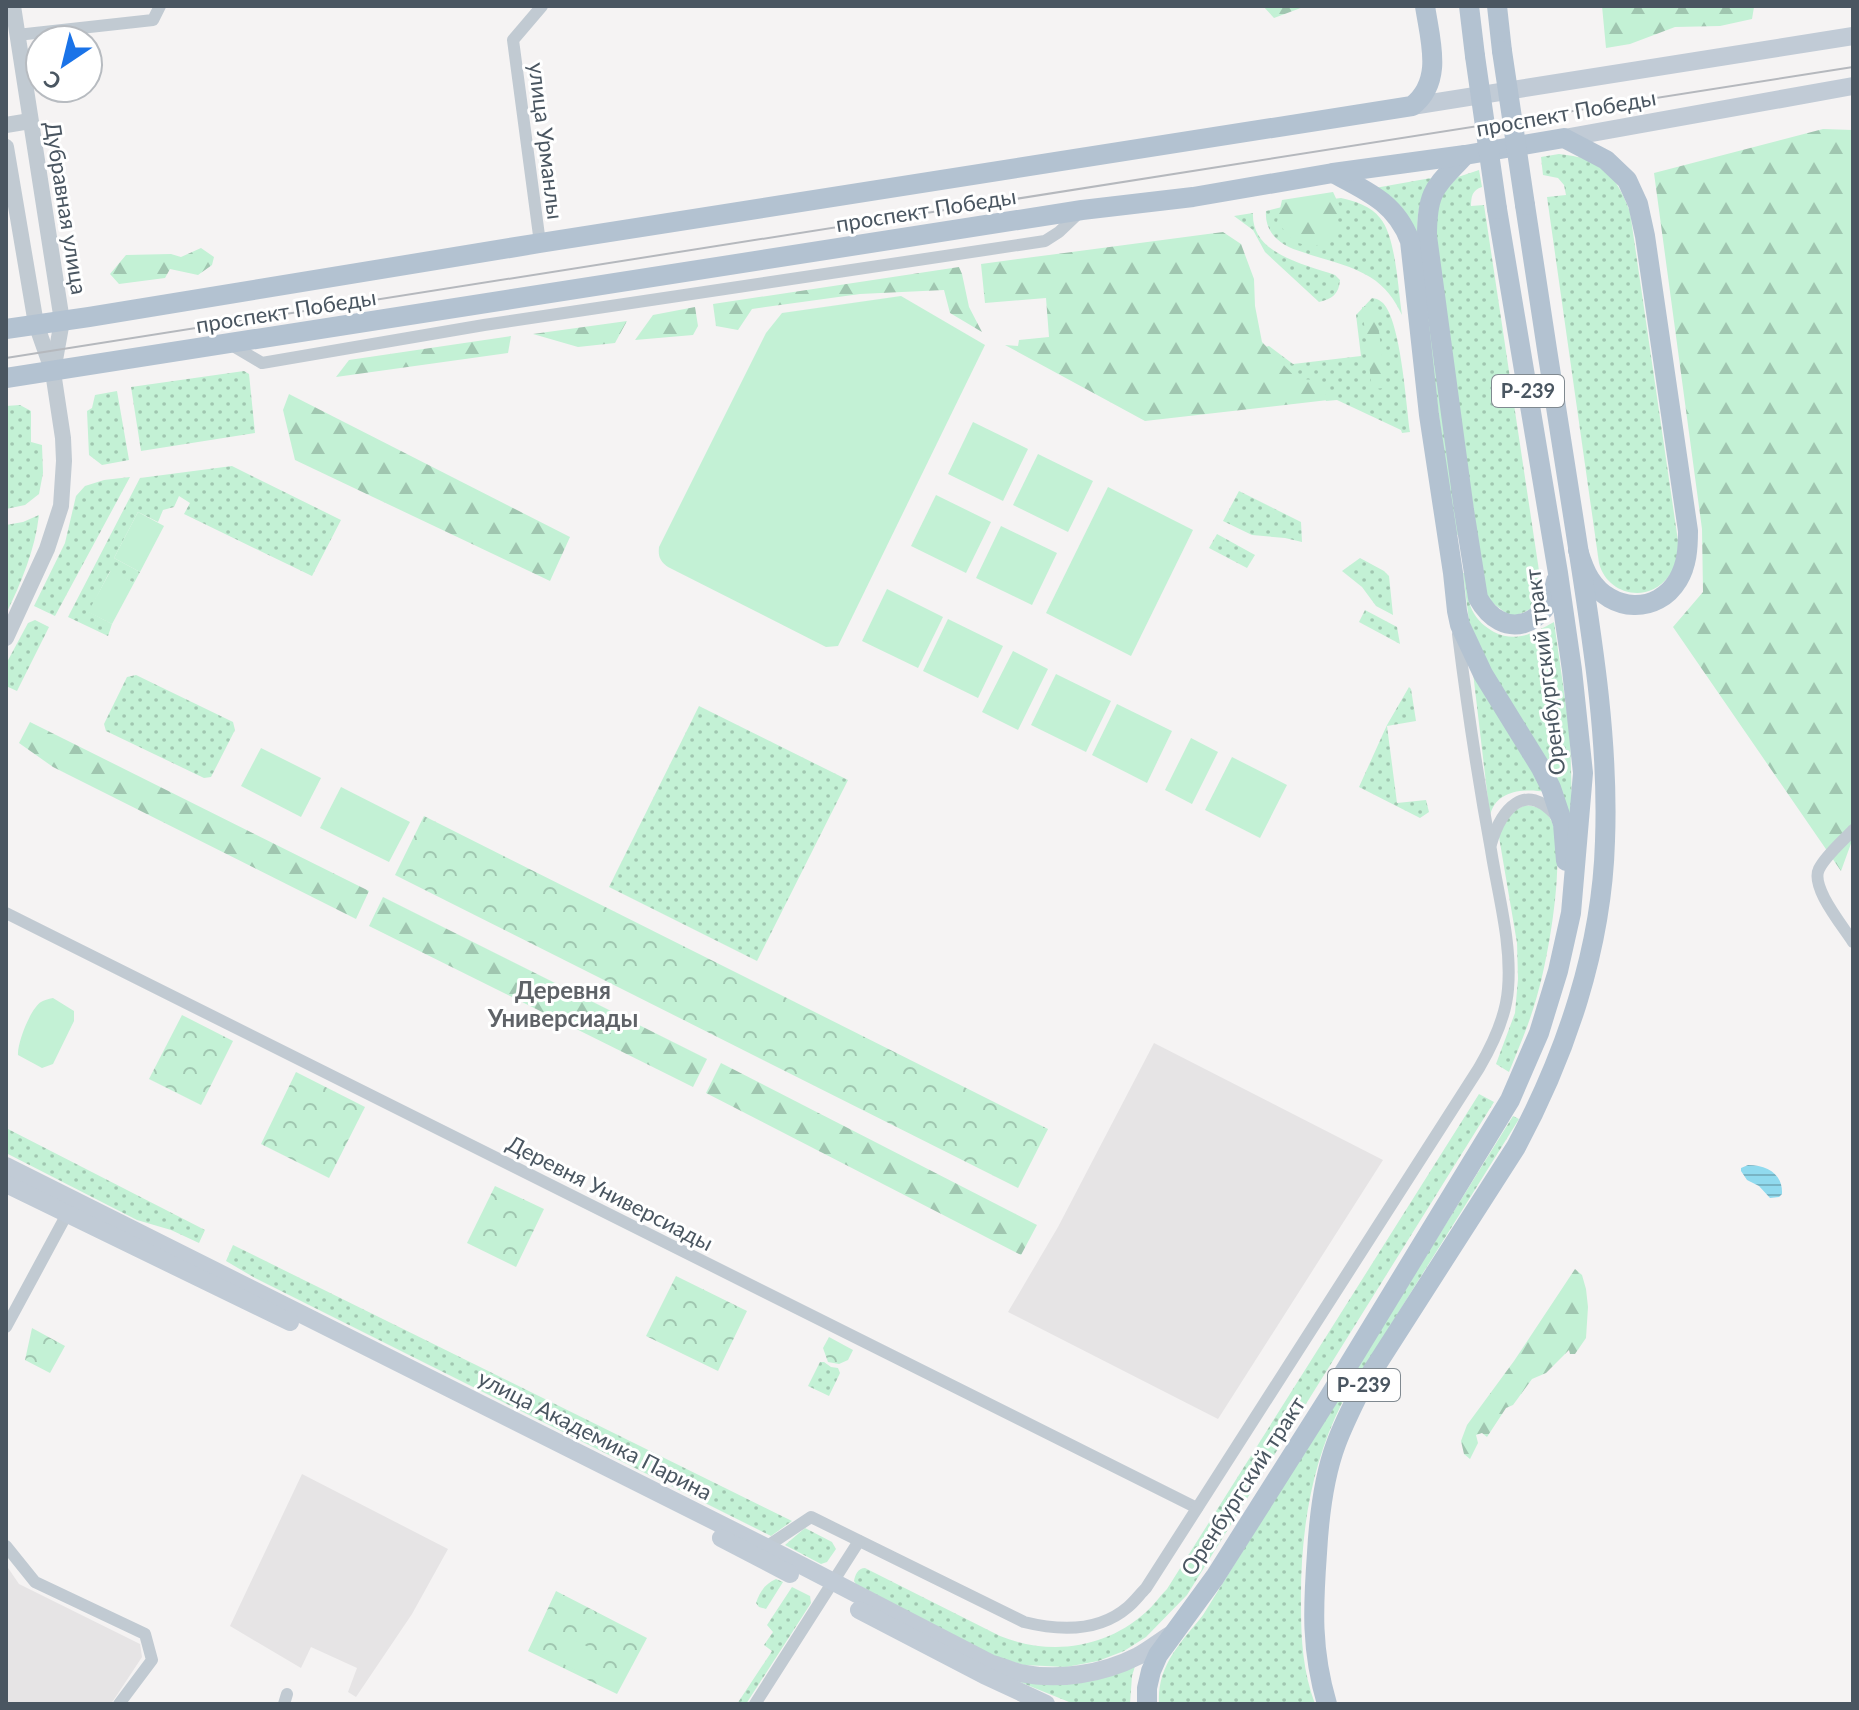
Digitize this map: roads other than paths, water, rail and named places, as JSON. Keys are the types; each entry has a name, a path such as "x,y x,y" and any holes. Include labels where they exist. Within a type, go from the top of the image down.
{"main road":[{"path":"1412,106 1426,93 1431,78 1432,52 1425,6"},
{"name":"Оренбургский тракт","path":"1147,1704 1147,1688 1158,1655 1215,1577 1305,1436 1516,1090 1539,1033 1571,913 1583,773 1572,670 1497,209 1469,6"},
{"name":"Р-239","path":"1327,1704 1314,1646 1313,1609 1319,1527 1335,1447 1361,1389 1516,1147 1538,1106 1574,1014 1589,959 1605,844 1606,787 1600,699 1497,6"},
{"name":"проспект Победы","path":"6,329 1853,36"},
{"name":"проспект Победы","path":"6,378 1082,210 1193,197 1465,155 1853,86"},
{"path":"1564,138 1616,168 1627,180 1638,204 1688,531 1686,558 1678,580 1663,597 1643,605 1619,603 1597,588 1578,550"},
{"path":"1465,155 1433,190 1427,215 1427,236 1478,598 1499,621 1520,625 1550,603 1558,573"},
{"path":"1333,173 1375,196 1392,210 1410,241 1429,415 1460,625 1483,674 1551,788 1563,824 1571,913"},
{"path":"1516,1090 1538,1106"},
{"name":"улица Академика Парина","path":"6,1166 70,1207 766,1547 829,1588 984,1675 1046,1704"},
{"name":"улица Академика Парина","path":"6,1184 70,1207"},
{"name":"улица Академика Парина","path":"281,1311 581,1467 990,1663 1021,1673 1050,1676 1079,1674 1108,1668 1137,1656 1171,1635"}],"street":[{"name":"Дубравная улица","path":"13,6 62,321 53,372"},
{"path":"17,35 153,20 160,6"},
{"name":"улица Урманлы","path":"540,243 513,40 542,6"},
{"path":"6,125 30,121"},
{"path":"6,147 36,324 53,372 63,438 64,473 61,506 47,549 6,638"},
{"path":"230,344 262,363 484,325 1045,241 1082,210"},
{"path":"766,1547 811,1517 1024,1622 1045,1627 1064,1629 1105,1622 1128,1607 1146,1588 1488,1053 1501,1021 1508,991 1506,939 1457,611"},
{"path":"1490,848 1503,814 1512,804 1522,800 1536,800 1547,806 1563,824"},
{"path":"1853,830 1820,866 1816,876 1819,890 1853,942"},
{"name":"Деревня Универсиады","path":"6,913 1197,1508"},
{"path":"6,1327 70,1207"},
{"path":"755,1704 859,1541"},
{"path":"6,1546 35,1582 145,1634 152,1660 119,1704"}],"water":[{"path":"1748,1165 1761,1167 1777,1176 1782,1194 1770,1198 1759,1186 1747,1180 1741,1168"}],"tram line":[{"path":"6,358 1853,67"}],"district":[{"name":"Деревня Универсиады","path":"563,1005"}]}
